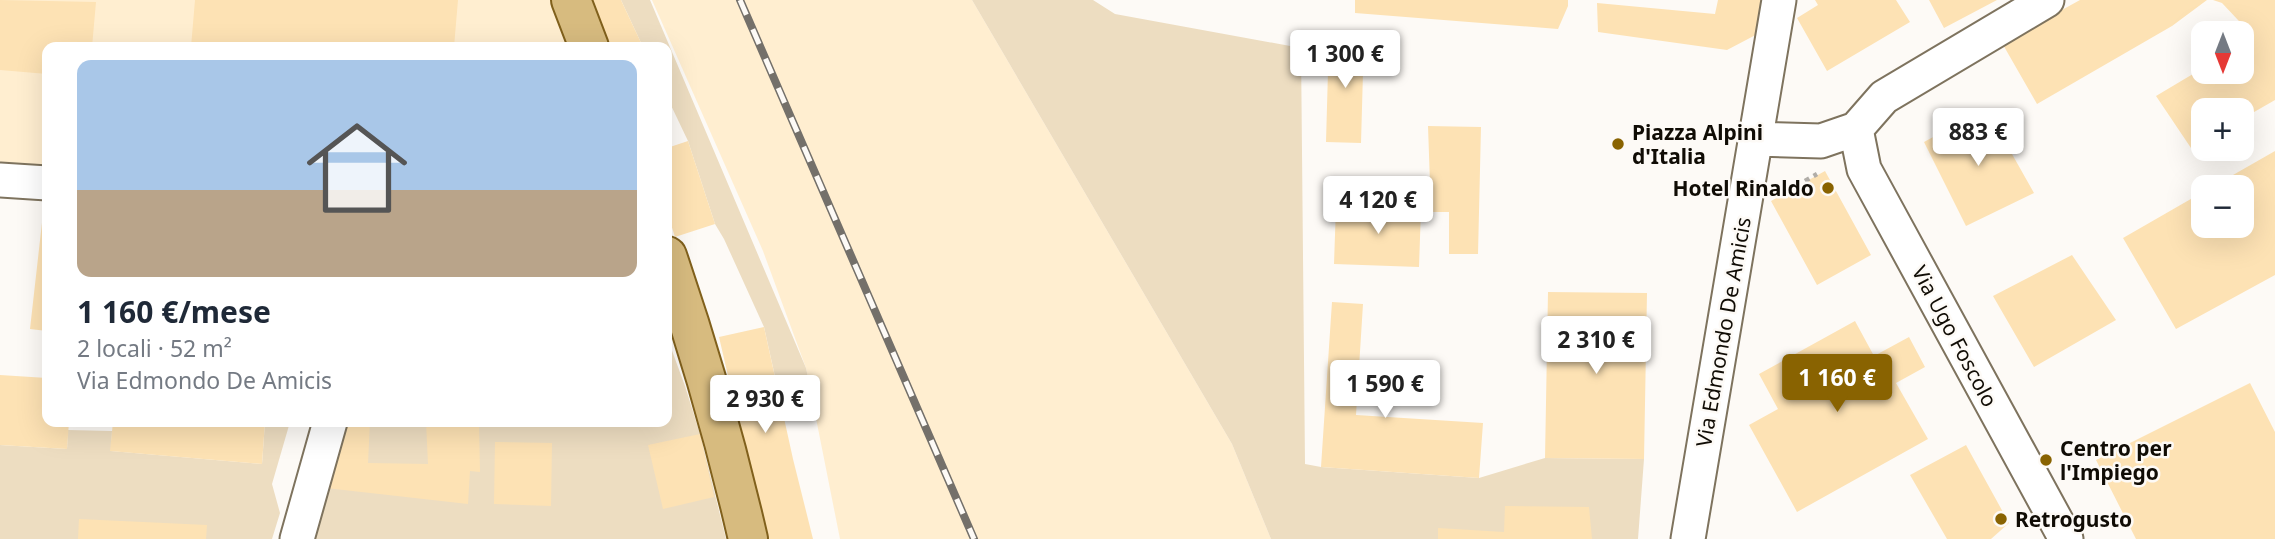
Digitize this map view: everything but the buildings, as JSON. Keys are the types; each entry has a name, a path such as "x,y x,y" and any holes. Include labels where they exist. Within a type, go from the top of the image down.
{"main road":[{"path":"571,0 587,42"},
{"path":"672,271 694,333 730,461 748,539"}],"street":[{"name":"Via Edmondo De Amicis","path":"1688,539 1779,0"},
{"path":"1756,139 1821,141 1856,129 1884,97 2047,0"},
{"name":"Via Ugo Foscolo","path":"1856,129 1864,169 2066,539"},
{"path":"0,180 42,183"},
{"path":"298,539 329,427"}],"path":[{"path":"1744,207 1757,209 1823,171"}],"shaded area":[{"path":"0,0 571,0 587,42 42,42 42,183 0,180"},
{"path":"621,0 650,0 668,42 641,42"},
{"path":"652,0 972,0 1232,444 1271,539 840,539 806,368 763,251"},
{"path":"972,0 1093,0 1115,14 1301,48 1305,464 1479,478 1545,458 1644,459 1638,539 1271,539 1232,444"},
{"path":"672,52 806,368 811,392 780,399 764,327 715,224 688,141 672,107"},
{"path":"672,351 700,434 726,539 305,539 337,427 672,427"},
{"path":"265,427 289,427 272,484 280,513 272,539 0,539 0,445 67,449 68,430 112,431 111,451 262,464"}],"railway":[{"path":"740,0 974,539"}],"place":[{"name":"Piazza Alpini d'Italia","path":"1618,144"},
{"name":"Hotel Rinaldo","path":"1828,188"},
{"name":"Centro per l'Impiego","path":"2046,460"},
{"name":"Retrogusto","path":"2001,519"}]}
